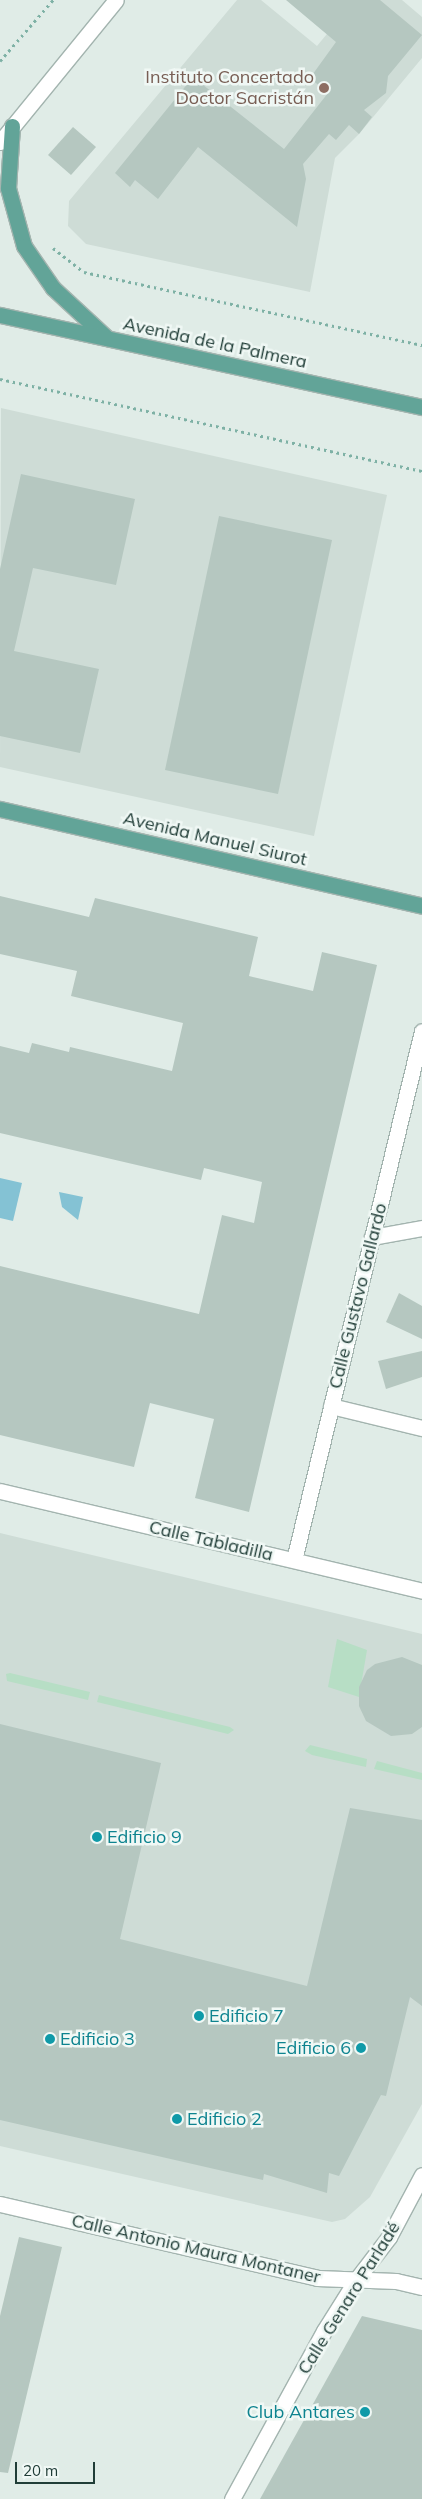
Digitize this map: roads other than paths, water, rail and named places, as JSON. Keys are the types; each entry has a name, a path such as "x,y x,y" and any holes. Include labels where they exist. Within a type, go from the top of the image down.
{"main road":[{"path":"12,126 8,188 24,246 53,288 108,338"},
{"name":"Avenida de la Palmera","path":"0,315 422,407"},
{"name":"Avenida Manuel Siurot","path":"0,809 422,906"}],"street":[{"path":"0,142 116,0"},
{"name":"Calle Gustavo Gallardo","path":"294,1560 422,1031"},
{"path":"372,1237 422,1228"},
{"path":"331,1406 422,1428"},
{"name":"Calle Tabladilla","path":"0,1491 422,1591"},
{"name":"Calle Genaro Parladé","path":"232,2499 324,2331 356,2280 389,2237 422,2175"},
{"name":"Calle Antonio Maura Montaner","path":"0,2204 317,2278 396,2281 422,2287"}],"water":[{"path":"0,1178 22,1183 13,1221 0,1218"},
{"path":"59,1192 83,1197 78,1220 62,1207"}],"place":[{"name":"Instituto Concertado Doctor Sacristán","path":"324,88"},
{"name":"Edificio 9","path":"97,1837"},
{"name":"Edificio 7","path":"199,2016"},
{"name":"Edificio 3","path":"50,2039"},
{"name":"Edificio 6","path":"361,2048"},
{"name":"Edificio 2","path":"177,2119"},
{"name":"Club Antares","path":"365,2412"}]}
